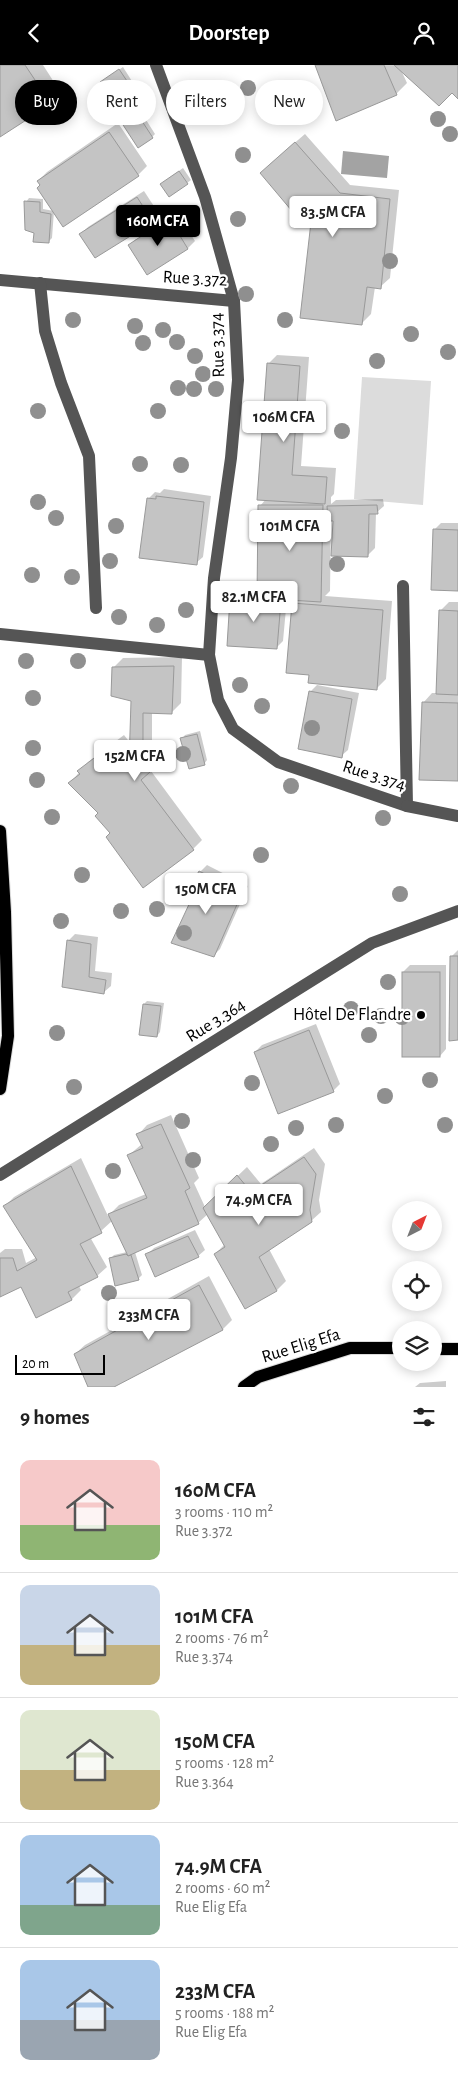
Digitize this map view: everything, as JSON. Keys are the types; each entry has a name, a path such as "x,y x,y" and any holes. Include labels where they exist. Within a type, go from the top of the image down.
{"main road":[{"path":"0,831 5,912 4,1036 0,1089"},
{"name":"Rue Elig Efa","path":"244,1387 258,1377 350,1348 392,1348"},
{"path":"442,1349 458,1349"}],"street":[{"name":"Rue 3.372","path":"0,280 234,301 205,197 156,65"},
{"path":"40,283 45,331 61,383 89,456 96,608"},
{"name":"Rue 3.374","path":"234,301 238,381 231,458 214,578 208,655 218,700 234,729 278,762 407,806 403,586"},
{"path":"0,634 208,655"},
{"path":"407,806 458,816"},
{"name":"Rue 3.364","path":"0,1175 372,943 458,911"}],"shaded area":[{"path":"343,151 389,156 387,178 341,174"},
{"path":"362,377 431,381 423,505 354,499"}],"building":[{"path":"0,65 25,65 35,80 15,80 15,125 19,125 0,137"},
{"path":"315,65 384,65 397,95 336,121 323,86 323,80 321,80"},
{"path":"394,65 458,65 458,99 452,93 439,106"},
{"path":"119,69 126,80 103,80"},
{"path":"123,125 145,125 153,138 138,148"},
{"path":"109,132 139,176 63,227 37,188 40,185 37,181"},
{"path":"295,142 340,193 390,199 381,289 367,287 362,325 300,318 311,222 297,217 260,173"},
{"path":"179,171 188,184 169,197 160,184"},
{"path":"137,197 153,222 95,258 79,234"},
{"path":"24,201 40,202 40,212 51,214 49,243 33,242 34,233 25,230"},
{"path":"169,218 188,249 147,275 128,245"},
{"path":"267,363 300,366 292,475 327,477 325,504 257,500"},
{"path":"156,496 204,502 197,565 139,558 147,498 156,499"},
{"path":"258,505 323,505 321,602 257,598"},
{"path":"377,505 378,514 369,514 368,557 331,556 333,521 328,521 327,506"},
{"path":"433,529 458,530 458,591 431,590"},
{"path":"245,597 281,601 277,649 227,646 230,598 239,600 239,603 244,604"},
{"path":"292,603 383,610 377,690 308,683 309,675 286,673"},
{"path":"439,610 458,611 458,695 436,694"},
{"path":"174,666 172,714 143,713 143,762 150,772 141,780 194,850 143,888 106,837 110,833 95,816 98,813 68,783 80,774 77,771 114,743 129,764 131,701 111,696 112,667"},
{"path":"309,691 352,699 342,758 298,749"},
{"path":"422,702 458,703 458,781 419,780"},
{"path":"197,734 205,765 189,769 180,738"},
{"path":"199,871 242,893 214,957 171,943 191,900 184,897"},
{"path":"67,940 91,944 89,977 106,980 104,994 62,987"},
{"path":"450,956 458,956 458,1040 449,1041"},
{"name":"Hôtel De Flandre","path":"402,972 440,972 440,1057 402,1057"},
{"path":"143,1004 161,1006 157,1037 139,1035"},
{"path":"309,1030 334,1092 278,1114 254,1052"},
{"path":"161,1124 190,1188 185,1191 199,1224 128,1256 108,1214 147,1198 127,1155 143,1148 136,1134"},
{"path":"304,1157 316,1174 310,1210 312,1222 259,1257 277,1291 245,1309 214,1254 225,1247 203,1208 237,1175 251,1192"},
{"path":"71,1166 102,1233 80,1244 98,1277 68,1292 72,1300 36,1318 21,1287 0,1297 0,1258 13,1258 17,1271 37,1260 3,1206"},
{"path":"188,1236 199,1257 155,1277 145,1254"},
{"path":"126,1254 128,1256 131,1255 139,1280 115,1286 109,1258"},
{"path":"199,1285 223,1330 114,1387 88,1387 74,1354"}],"place":[{"name":"Hôtel De Flandre","path":"421,1015"}]}
